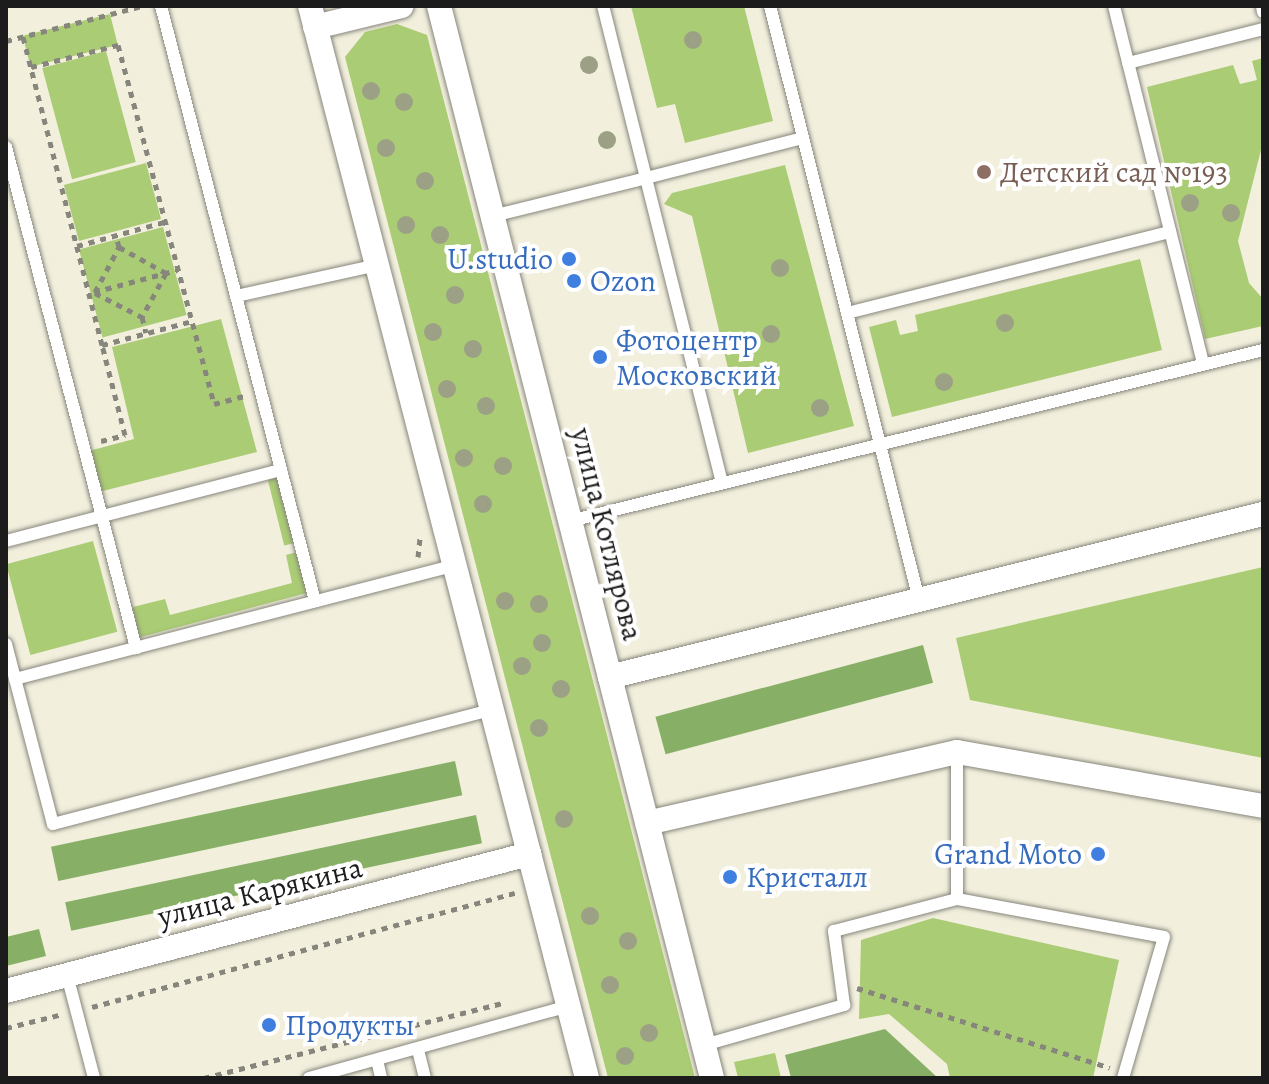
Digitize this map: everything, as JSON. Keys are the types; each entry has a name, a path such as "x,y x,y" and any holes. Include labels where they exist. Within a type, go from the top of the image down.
{"street":[{"path":"402,6 313,17 529,854 526,888 568,1006 587,1078"},
{"name":"улица Котлярова","path":"439,6 712,1078"},
{"path":"610,677 1263,514"},
{"path":"647,823 957,752 1263,806"},
{"name":"улица Карякина","path":"6,991 529,854"}],"lane":[{"path":"161,6 315,601"},
{"path":"603,6 722,483"},
{"path":"770,6 919,600"},
{"path":"1114,6 1203,363"},
{"path":"1128,63 1263,29"},
{"path":"493,216 803,138"},
{"path":"6,148 136,648"},
{"path":"847,313 1170,232"},
{"path":"236,296 377,265"},
{"path":"570,521 1263,350"},
{"path":"6,541 281,470"},
{"path":"15,679 455,565"},
{"path":"6,644 53,824 492,710"},
{"path":"957,752 957,899"},
{"path":"704,1045 844,1005 834,931 957,899 1164,937 1124,1074"},
{"path":"67,975 94,1078"},
{"path":"309,1078 568,1006"},
{"path":"418,1050 425,1078"},
{"path":"377,1060 381,1078"}],"path":[{"path":"6,41 142,6"},
{"path":"23,37 125,435 83,445"},
{"path":"31,67 118,45 214,404 261,391"},
{"path":"77,246 164,222"},
{"path":"94,292 119,247 116,235"},
{"path":"119,247 166,273"},
{"path":"94,292 177,270"},
{"path":"146,333 142,317 166,273"},
{"path":"94,292 142,317"},
{"path":"102,345 192,321"},
{"path":"519,907 526,888"},
{"path":"6,1028 526,888"},
{"path":"842,989 1124,1074"},
{"path":"204,1078 524,997"}],"green space":[{"path":"631,6 744,6 773,121 685,143 675,104 657,108"},
{"path":"110,14 118,45 30,67 23,36"},
{"path":"397,24 427,35 695,1078 608,1078 345,57 365,32"},
{"path":"106,51 136,162 72,179 42,68"},
{"path":"1263,58 1263,142 1238,241 1249,283 1263,299 1263,326 1205,339 1147,87 1233,65 1240,84 1257,80 1252,61"},
{"path":"146,163 161,219 79,241 64,185"},
{"path":"785,165 854,426 748,453 692,216 664,204 672,193"},
{"path":"163,227 187,315 103,337 79,250"},
{"path":"1140,259 1162,350 892,417 869,327 896,320 900,335 918,331 915,315"},
{"path":"221,319 257,452 95,493 85,452 134,439 112,347"},
{"path":"278,475 295,543 284,546 267,478"},
{"path":"93,541 117,632 30,655 6,564"},
{"path":"297,552 307,593 137,638 129,608 165,599 170,615 292,583 286,555"},
{"path":"1263,567 1263,758 970,700 956,638"},
{"path":"923,645 933,683 666,754 655,717"},
{"path":"455,761 462,795 58,881 51,847"},
{"path":"476,815 482,843 71,931 65,902"},
{"path":"933,918 1119,960 1093,1078 950,1078 947,1064 889,1014 859,1019 861,940"},
{"path":"39,929 46,956 6,966 6,937"},
{"path":"885,1029 938,1078 791,1078 785,1055"},
{"path":"775,1053 781,1078 738,1078 734,1062"}],"place":[{"name":"Детский сад №193","path":"984,172"},
{"name":"U.studio","path":"569,259"},
{"name":"Ozon","path":"574,281"},
{"name":"Фотоцентр Московский","path":"600,357"},
{"name":"Grand Moto","path":"1098,854"},
{"name":"Кристалл","path":"730,877"},
{"name":"Продукты","path":"269,1025"}]}
